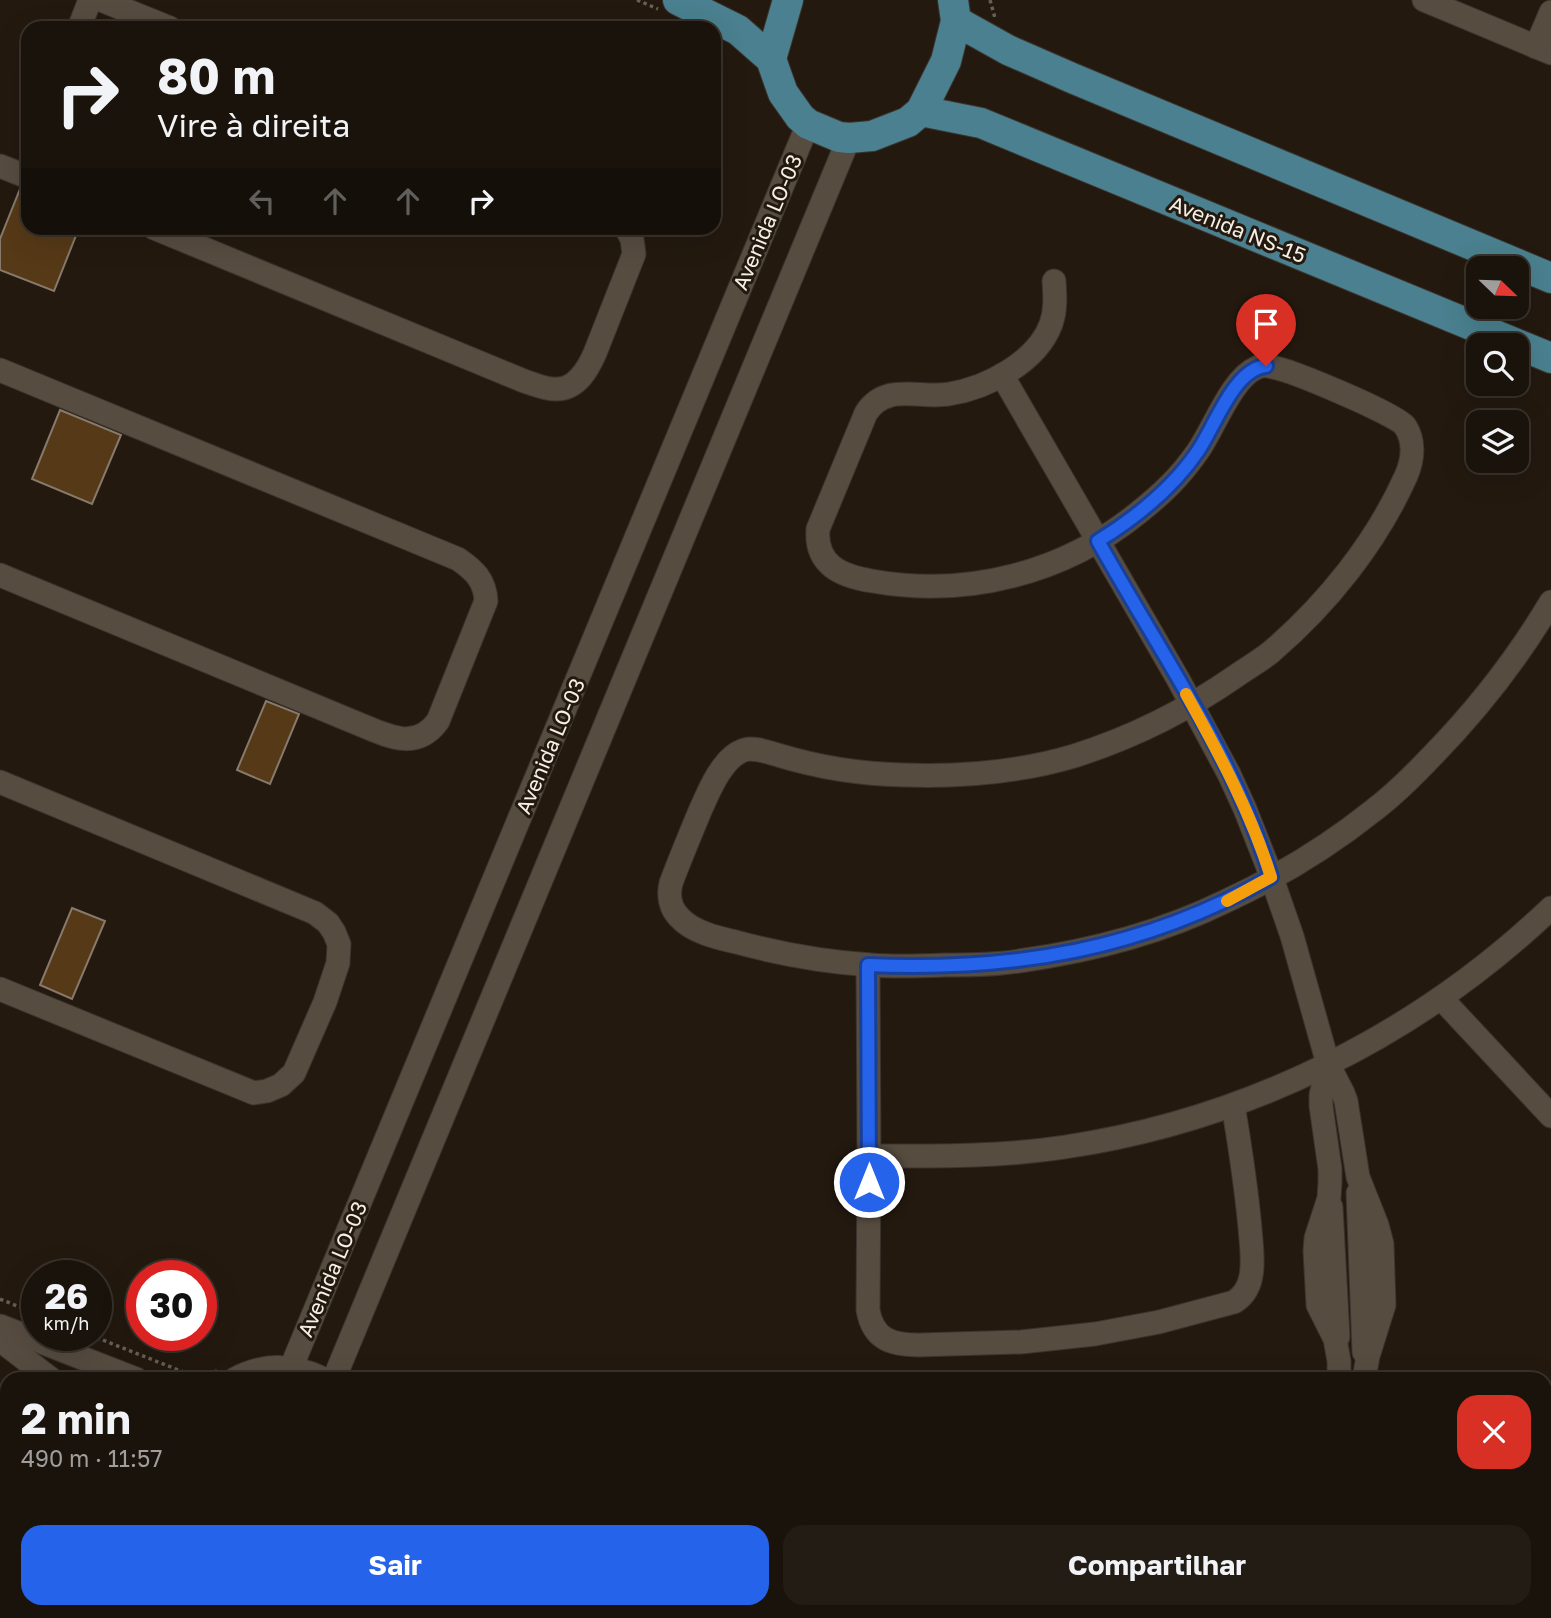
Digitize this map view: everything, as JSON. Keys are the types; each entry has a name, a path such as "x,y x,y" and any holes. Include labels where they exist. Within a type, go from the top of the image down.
{"main road":[{"path":"678,0 720,21"},
{"path":"771,59 788,0"},
{"path":"721,22 738,30 771,59 783,93 792,108 808,124 839,137 849,138 872,136 908,122 921,111 946,61 954,10 1008,50 1551,278"},
{"name":"Avenida NS-15","path":"921,111 981,123 1551,358"}],"street":[{"path":"82,21 90,0"},
{"path":"101,0 153,21"},
{"path":"1424,0 1543,50 1551,12"},
{"name":"Avenida LO-03","path":"291,1368 808,124"},
{"name":"Avenida LO-03","path":"337,1372 849,138"},
{"path":"0,166 21,169"},
{"path":"171,235 510,376 559,390 578,381 590,366 634,254 630,235"},
{"path":"1054,281 1054,310 1048,331 1034,349 1002,375 981,386 957,393 896,394 873,403 866,413 820,523 818,541 821,552 825,560 836,569 875,582 907,586 963,585 996,581 1066,558 1098,541 1174,483 1204,443 1236,385 1242,377 1259,366 1274,367 1374,407 1405,426 1412,450 1408,471 1389,509 1344,576 1322,602 1270,653 1191,703 1143,729 1105,745 1074,756 1012,770 973,774 875,774 831,769 753,749 733,757 723,766 712,784 671,883 669,896 676,913 685,922 717,937 794,955 868,965 951,965 1017,962 1098,947 1139,936 1200,914 1303,860 1348,830 1391,796 1465,721 1495,686 1551,602"},
{"path":"0,369 458,559 478,575 486,593 486,601 438,721 422,735 402,739 387,736 0,576"},
{"path":"1002,375 1191,703 1245,809 1271,877 1295,948 1328,1064 1346,1101 1358,1177 1382,1244 1384,1305 1366,1372"},
{"path":"0,782 316,913 334,932 339,944 339,956 325,1002 294,1073 281,1085 254,1093 0,989"},
{"path":"869,1156 968,1156 1065,1147 1153,1129 1233,1105 1303,1077 1388,1032 1441,998 1492,960 1551,908"},
{"path":"868,965 868,1310 873,1326 882,1337 909,1345 1021,1342 1095,1334 1159,1322 1228,1305 1239,1299 1250,1283 1253,1264 1248,1201 1233,1105"},
{"path":"1441,998 1551,1116"},
{"path":"1328,1064 1321,1106 1330,1182 1329,1198 1316,1243 1316,1264 1318,1305 1333,1335 1339,1370"},
{"path":"0,1326 118,1372"},
{"path":"0,1340 42,1372"},
{"path":"237,1372 263,1368 291,1368 309,1372"}],"path":[{"path":"0,1299 21,1308"},
{"path":"112,1344 183,1372"}],"building":[{"path":"20,189 21,235 76,235 54,291 0,270 0,239"},
{"path":"60,410 121,435 92,504 32,479"},
{"path":"266,701 299,714 270,784 237,770"},
{"path":"72,908 105,921 72,999 40,985"}],"slow traffic":[{"path":"1186,694 1229,774 1271,877 1227,901"}],"route":[{"path":"869,1182 868,965 1017,962 1098,947 1139,936 1200,914 1271,877 1229,774 1178,679 1098,541 1174,483 1204,443 1242,377 1259,366 1266,366"}]}
